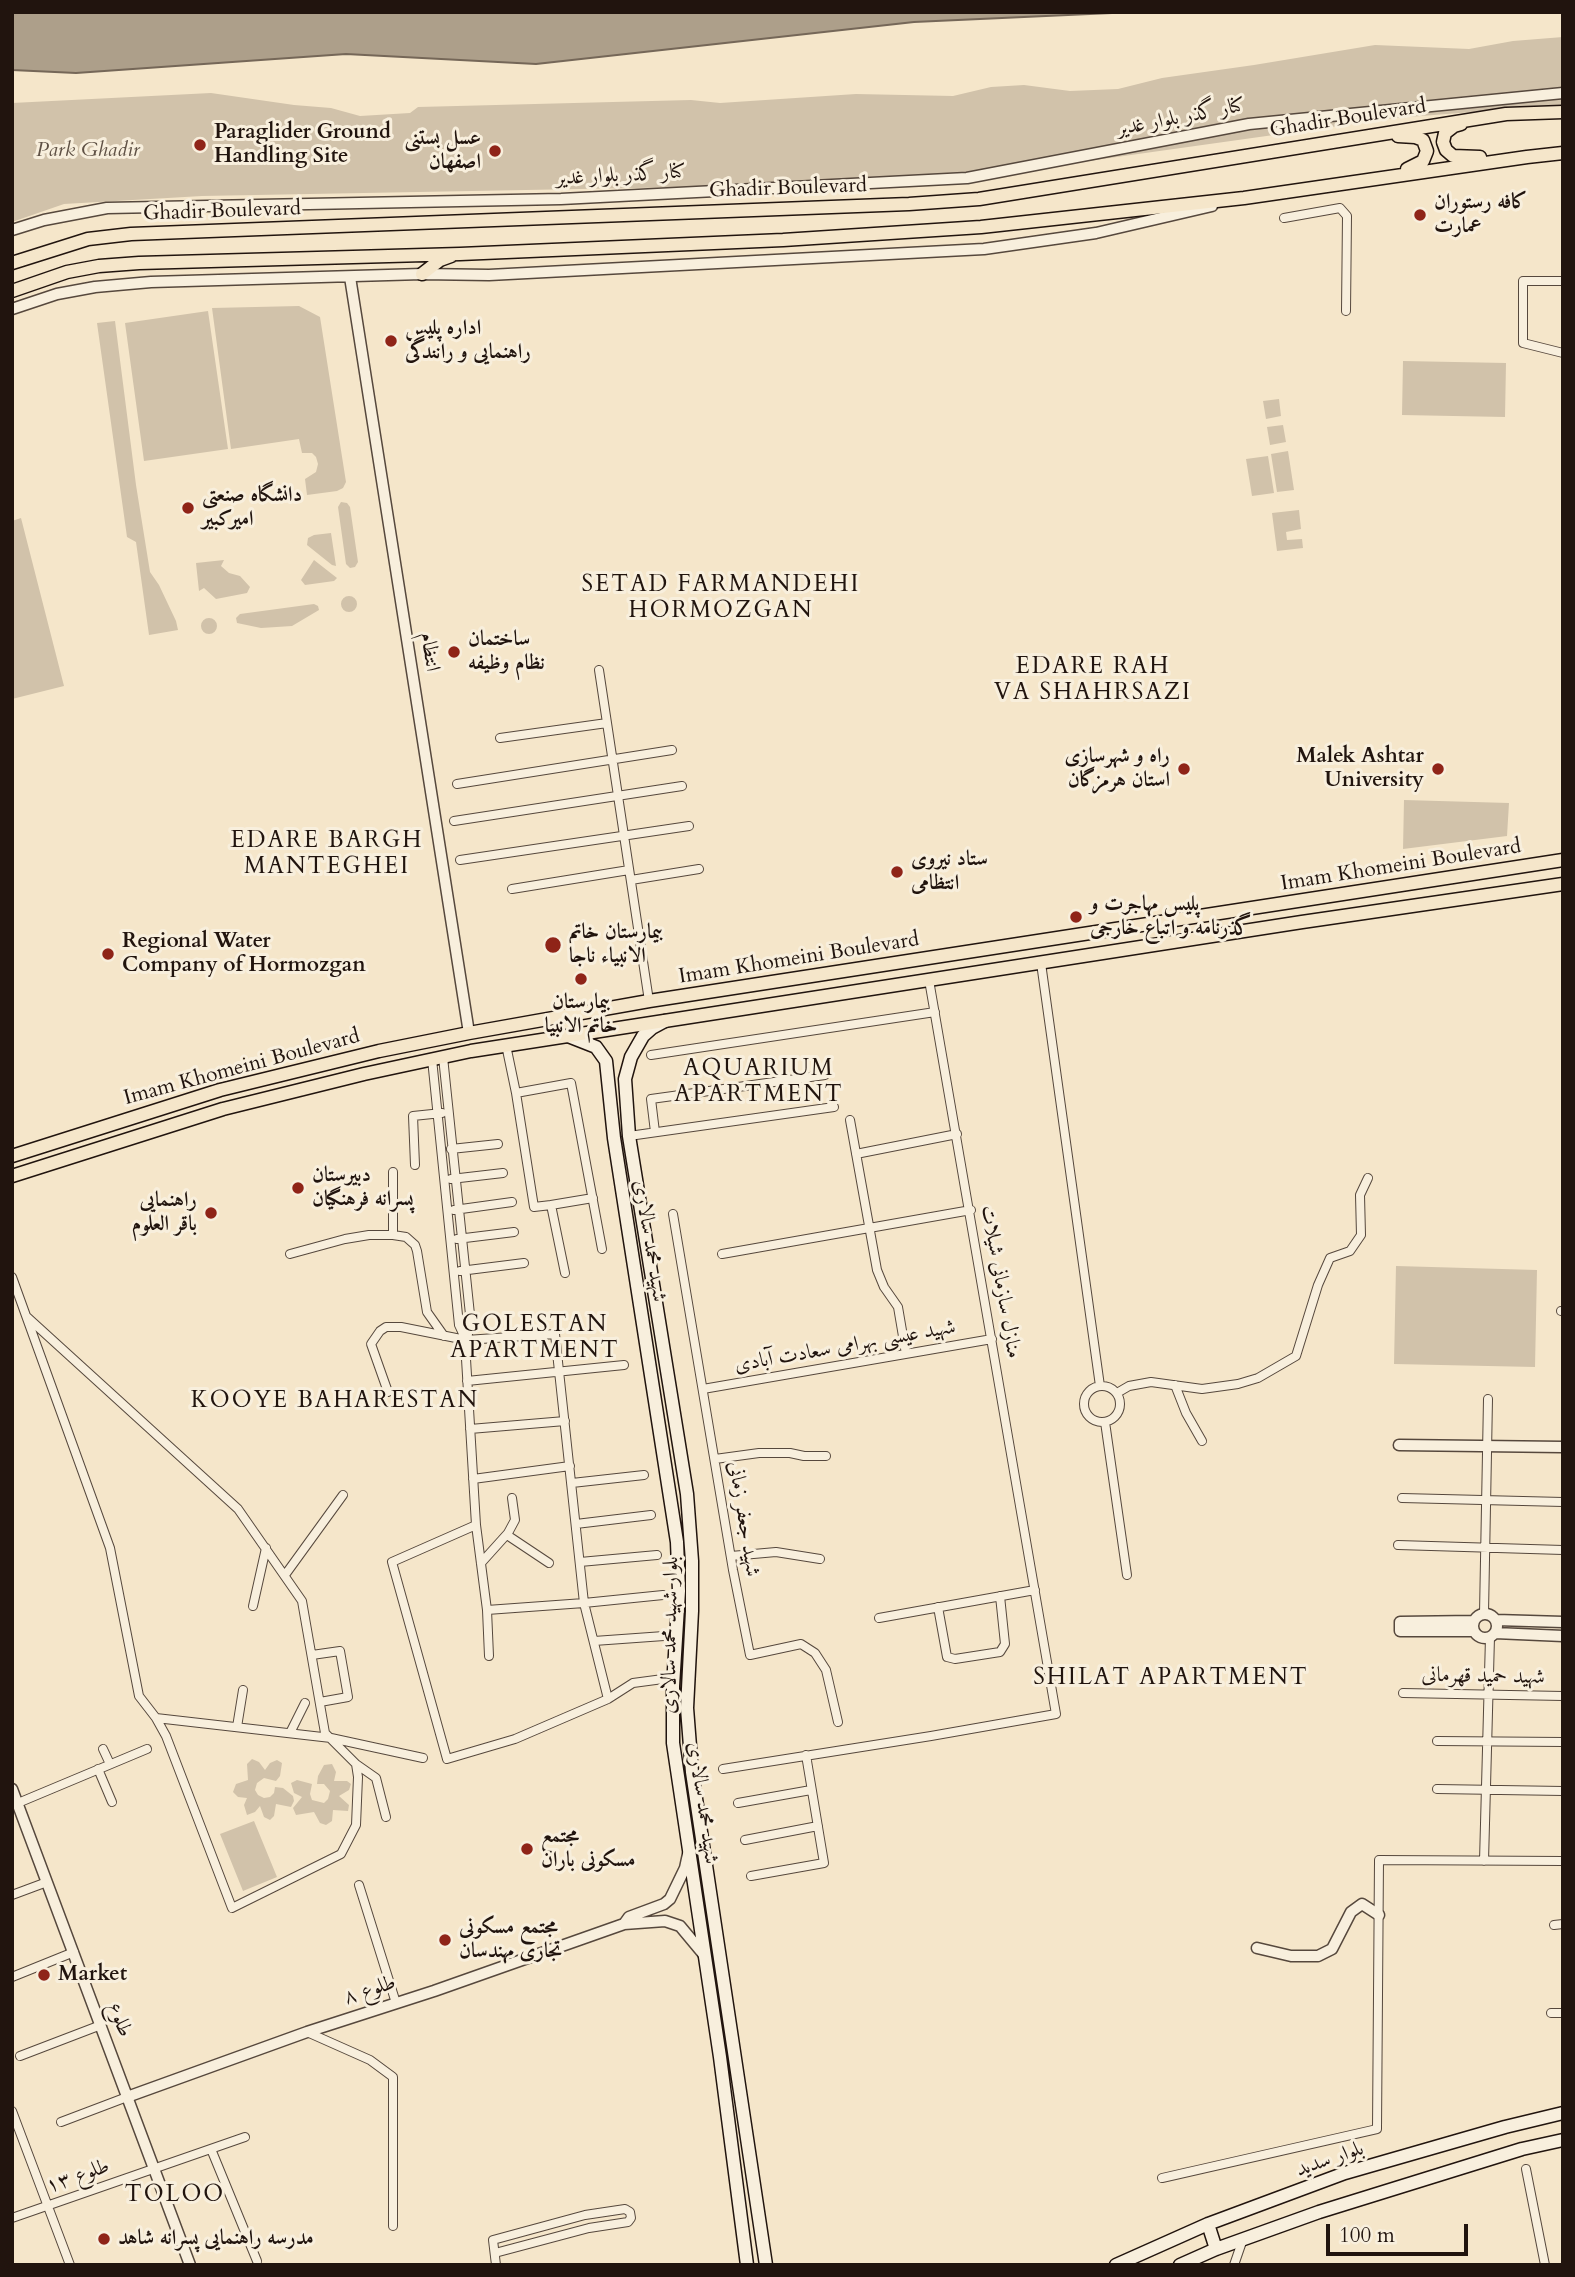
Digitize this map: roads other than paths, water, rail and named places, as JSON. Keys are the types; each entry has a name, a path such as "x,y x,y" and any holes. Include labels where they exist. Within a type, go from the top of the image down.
{"main road":[{"name":"Ghadir Boulevard","path":"12,263 88,240 131,234 909,205 966,200 1027,193 1506,114 1559,110"},
{"path":"1506,114 1454,126 1445,133 1443,142 1452,156 1515,158"},
{"path":"1356,137 1415,137 1423,140 1427,151 1423,161 1411,168 1366,179"},
{"path":"12,291 67,272 125,264 460,254 783,240 981,227 1244,198 1563,153"},
{"path":"422,274 440,260 460,254"},
{"name":"Imam Khomeini Boulevard","path":"12,1156 220,1090 379,1051 469,1033 649,1001 1563,860"},
{"name":"Imam Khomeini Boulevard","path":"12,1176 223,1109 438,1058 506,1045 1563,884"},
{"path":"1297,901 1302,922"},
{"name":"بلوار شهید محمد سالاری","path":"666,1021 643,1036 631,1058 625,1079 629,1136 687,1494 692,1561 687,1708 692,1772 765,2265"},
{"name":"شهید محمد سالاری","path":"568,1036 596,1047 606,1061 614,1138 677,1542 679,1591 673,1686 673,1744 747,2265"},
{"path":"614,1138 629,1136"},
{"name":"بلوار سدید","path":"1116,2265 1208,2224 1345,2173 1563,2113"},
{"path":"1180,2265 1216,2249 1332,2208 1522,2149 1563,2140"},
{"path":"1208,2224 1216,2249"}],"street":[{"name":"کنار گذر بلوار غدیر","path":"12,230 44,220 107,208 561,199 967,178 1249,124 1563,93"},
{"path":"12,309 57,294 95,287 151,282 502,274 984,249 1096,233 1244,198"},
{"path":"1284,218 1340,208 1347,216 1346,311"},
{"name":"انتظام","path":"350,277 469,1033"},
{"path":"1563,281 1523,281 1523,343 1563,353"},
{"path":"599,670 649,1001"},
{"path":"500,738 607,723"},
{"path":"457,784 673,750"},
{"path":"454,821 681,786"},
{"path":"460,860 689,826"},
{"path":"631,880 699,869"},
{"path":"512,889 629,870"},
{"path":"1041,963 1100,1386"},
{"name":"منازل سازمانی شیلات","path":"806,1755 1056,1714 971,1210 929,980"},
{"path":"651,1055 935,1012"},
{"path":"506,1045 534,1207 593,1198"},
{"path":"438,1058 448,1112 471,1324 466,1340 467,1381 476,1525 489,1656"},
{"path":"438,1058 437,1114 459,1325 466,1340"},
{"path":"655,1132 651,1099 825,1074"},
{"path":"516,1093 571,1083 602,1249"},
{"path":"629,1136 834,1107"},
{"path":"415,1165 413,1116 448,1112"},
{"path":"850,1120 880,1279 899,1312 906,1354"},
{"path":"856,1154 957,1134"},
{"path":"452,1149 498,1144"},
{"path":"393,1172 393,1235"},
{"path":"444,1180 503,1174"},
{"path":"1117,1393 1129,1386 1151,1382 1202,1388 1238,1384 1258,1378 1296,1356 1318,1285 1330,1258 1350,1251 1361,1235 1360,1195 1368,1178"},
{"path":"448,1211 512,1202"},
{"path":"551,1205 565,1273"},
{"path":"722,1254 971,1210"},
{"name":"شهید جعفر زمانی","path":"673,1214 750,1655 801,1644 815,1653 826,1670 838,1722"},
{"path":"450,1239 514,1232"},
{"path":"290,1254 369,1235 406,1237 415,1245 427,1312 444,1336"},
{"path":"454,1272 524,1262"},
{"path":"12,1277 110,1548 139,1696 166,1736 232,1909 341,1854 356,1825 356,1764"},
{"path":"27,1317 239,1509 302,1601 325,1732 356,1764 376,1778 386,1817"},
{"path":"388,1392 371,1345 386,1327 401,1326 466,1340 555,1334 584,1603 608,1699"},
{"name":"شهید عیسی بهرامی سعادت آبادی","path":"703,1389 992,1339"},
{"path":"467,1381 624,1365"},
{"path":"1175,1385 1186,1413 1202,1441"},
{"path":"1100,1386 1117,1393 1120,1399 1119,1411 1111,1420 1093,1420 1085,1412 1084,1401 1090,1390 1100,1386"},
{"path":"1484,1614 1488,1399"},
{"path":"470,1429 565,1421"},
{"path":"1105,1422 1127,1574"},
{"path":"1399,1445 1563,1447"},
{"path":"715,1459 790,1452 804,1456 826,1456"},
{"path":"473,1479 570,1466"},
{"path":"572,1483 644,1475"},
{"path":"285,1575 343,1494"},
{"path":"481,1563 507,1535 515,1520 512,1498"},
{"path":"1402,1498 1563,1502"},
{"path":"576,1524 651,1515"},
{"path":"476,1525 392,1562 447,1759 515,1739 608,1699 633,1683 663,1679"},
{"path":"507,1535 549,1563"},
{"path":"1398,1545 1563,1550"},
{"path":"253,1606 266,1548"},
{"path":"731,1556 776,1552 820,1559"},
{"path":"580,1562 657,1555"},
{"path":"879,1618 1035,1590"},
{"path":"486,1610 663,1595"},
{"path":"938,1607 947,1657 956,1659 1000,1652 1005,1644 1000,1596"},
{"path":"1473,1626 1478,1616 1484,1614 1491,1615 1498,1627 1492,1635 1488,1694 1484,1861"},
{"path":"1473,1626 1478,1636 1561,1636 1561,1622 1496,1620"},
{"path":"1400,1622 1473,1626 1400,1631 1400,1622"},
{"path":"594,1641 664,1636"},
{"path":"312,1655 340,1651 348,1697 320,1702"},
{"path":"237,1727 243,1690"},
{"name":"شهید حمید قهرمانی","path":"1403,1693 1563,1696"},
{"path":"290,1733 305,1703"},
{"path":"156,1718 331,1738 423,1758"},
{"path":"1437,1741 1563,1742"},
{"path":"103,1749 110,1764"},
{"path":"17,1809 98,1769 147,1749"},
{"path":"723,1769 806,1755 824,1863 751,1876"},
{"path":"98,1769 112,1802"},
{"path":"1437,1788 1563,1791"},
{"name":"طلوع","path":"12,1789 17,1809 74,1952 190,2265"},
{"path":"738,1803 811,1790"},
{"path":"745,1840 818,1826"},
{"name":"طلوع ۸","path":"624,1924 629,1917 664,1904 670,1899 685,1868 688,1853"},
{"path":"1162,2178 1377,2129 1379,1860 1563,1861"},
{"path":"12,1895 47,1882"},
{"path":"359,1885 396,2003"},
{"path":"1257,1948 1291,1955 1318,1956 1332,1949 1352,1912 1362,1904 1378,1914"},
{"name":"طلوع ۸","path":"127,2097 307,2032 624,1924 665,1921 680,1926 705,1956"},
{"path":"12,1977 74,1952"},
{"path":"1551,2013 1563,2013"},
{"path":"20,2056 101,2025"},
{"path":"307,2032 370,2060 393,2077 393,2226"},
{"path":"61,2122 127,2097"},
{"path":"13,2117 70,2265"},
{"name":"طلوع ۱۳","path":"12,2218 245,2137"},
{"path":"211,2149 257,2261"},
{"path":"1525,2169 1545,2265"},
{"path":"495,2253 589,2228 628,2222 631,2218 630,2212 625,2208 585,2215 493,2240 496,2265"},
{"path":"585,2215 589,2228"},
{"path":"539,2227 543,2240"},
{"path":"1234,2265 1243,2239"}],"place":[{"name":"Paraglider Ground Handling Site","path":"200,145"},
{"name":"عسل بستنی اصفهان","path":"495,151"},
{"name":"کافه رستوران عمارت","path":"1420,215"},
{"name":"اداره پلیس راهنمایی و رانندگی","path":"391,341"},
{"name":"دانشگاه صنعتی امیرکبیر","path":"188,508"},
{"name":"ساختمان نظام وظیفه","path":"454,652"},
{"name":"راه و شهرسازی استان هرمزگان","path":"1184,769"},
{"name":"Malek Ashtar University","path":"1438,769"},
{"name":"ستاد نیروی انتظامی","path":"897,872"},
{"name":"پلیس مهاجرت و گذرنامه و اتباع خارجى","path":"1076,917"},
{"name":"بیمارستان خاتم الانبیاء ناجا","path":"553,945"},
{"name":"Regional Water Company of Hormozgan","path":"108,954"},
{"name":"بیمارستان خاتم الانبیا","path":"581,979"},
{"name":"دبیرستان پسرانه فرهنگیان","path":"298,1188"},
{"name":"راهنمایی باقر العلوم","path":"211,1213"},
{"name":"مجتمع مسکونی باران","path":"527,1849"},
{"name":"مجتمع مسکونی تجاری مهندسان","path":"445,1940"},
{"name":"Market","path":"44,1975"},
{"name":"مدرسه راهنمایی پسرانه شاهد","path":"104,2239"}],"district":[{"name":"SETAD FARMANDEHI HORMOZGAN","path":"721,599"},
{"name":"EDARE RAH VA SHAHRSAZI","path":"1093,681"},
{"name":"EDARE BARGH MANTEGHEI","path":"327,855"},
{"name":"AQUARIUM APARTMENT","path":"759,1083"},
{"name":"GOLESTAN APARTMENT","path":"535,1339"},
{"name":"KOOYE BAHARESTAN","path":"335,1402"},
{"name":"SHILAT APARTMENT","path":"1171,1679"},
{"name":"TOLOO","path":"175,2196"}],"park label":[{"name":"Park Ghadir","path":"88,151"}]}
